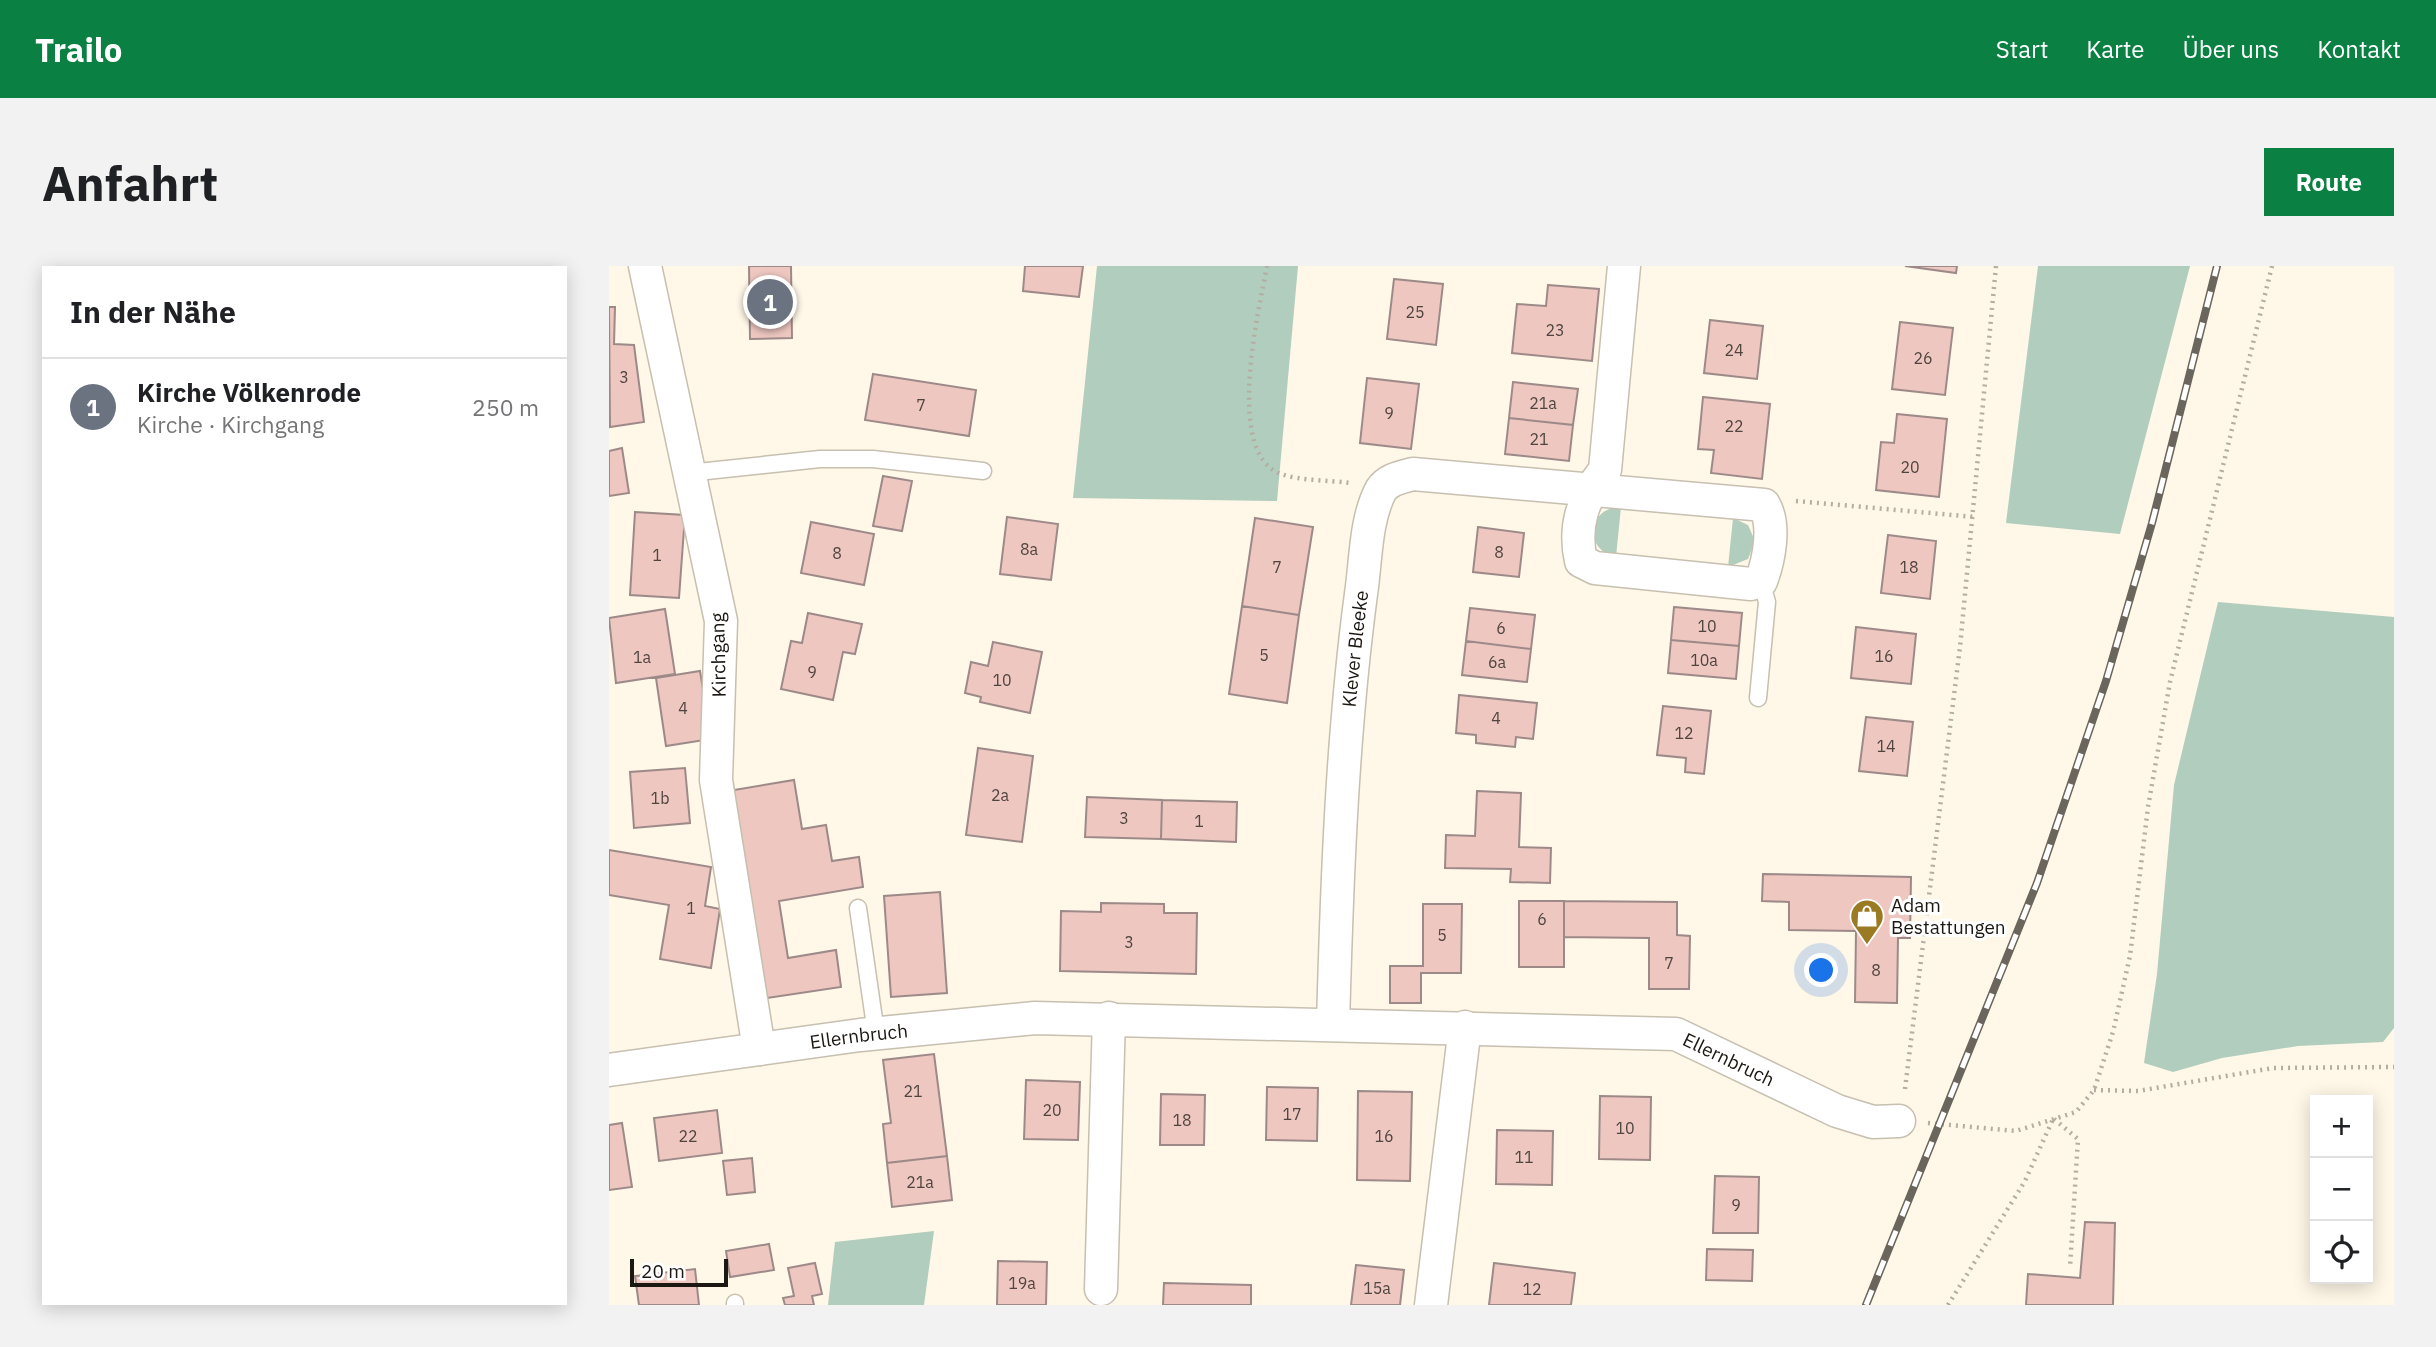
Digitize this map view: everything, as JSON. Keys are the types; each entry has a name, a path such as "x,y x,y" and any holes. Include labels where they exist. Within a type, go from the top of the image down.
{"street":[{"name":"Kirchgang","path":"645,266 721,621 716,780 759,1049"},
{"path":"1382,488 1396,478 1413,474 1589,489 1764,505 1771,517 1766,569 1761,581 1751,584 1595,568 1581,561 1577,545 1581,508 1589,489 1605,470 1625,266"},
{"name":"Klever Bleeke","path":"1332,1024 1338,841 1351,668 1372,515 1382,488"},
{"name":"Ellernbruch","path":"609,1070 876,1033 1035,1018 1676,1034 1837,1111 1873,1122 1899,1121"},
{"path":"1101,1289 1109,1018"},
{"path":"1431,1305 1465,1027"}],"lane":[{"path":"688,473 820,459 873,459 983,471"},
{"path":"1758,698 1767,602 1761,581"},
{"path":"857,908 876,1033"}],"path":[{"path":"1266,266 1249,381 1249,422 1259,454 1279,474 1382,488"},
{"path":"1996,266 1975,517 1909,1065 1899,1121 2017,1131 2076,1112 2094,1090 2113,1032 2130,956 2148,807 2170,682 2272,266"},
{"path":"1764,505 1799,501 1975,517"},
{"path":"2094,1090 2138,1091 2273,1068 2394,1067"},
{"path":"2053,1119 2078,1139 2070,1267"},
{"path":"1948,1305 2025,1181 2053,1119"}],"green space":[{"path":"1097,266 1298,266 1277,501 1073,498"},
{"path":"2038,266 2190,266 2120,534 2006,523"},
{"path":"1621,507 1616,557 1605,553 1598,546 1593,529 1601,514"},
{"path":"1733,518 1748,525 1755,541 1748,559 1728,567"},
{"path":"2218,602 2394,617 2394,1028 2383,1042 2298,1046 2222,1058 2173,1072 2144,1063 2157,974 2174,785"},
{"path":"934,1231 924,1305 828,1305 835,1242"}],"building":[{"path":"749,266 791,266 792,338 750,339"},
{"path":"1025,266 1083,266 1079,297 1023,291"},
{"path":"1905,266 1957,266 1956,273"},
{"path":"1394,279 1443,284 1436,345 1387,339"},
{"path":"1548,285 1599,289 1592,361 1512,353 1517,304 1546,306"},
{"path":"609,307 615,307 614,344 634,345 644,422 610,427"},
{"path":"1710,320 1763,326 1757,379 1704,373"},
{"path":"1900,322 1953,328 1945,395 1892,389"},
{"path":"873,374 976,390 969,436 865,420"},
{"path":"1367,378 1419,384 1411,449 1360,443"},
{"path":"1513,382 1578,389 1573,425 1509,418"},
{"path":"1703,397 1770,404 1762,479 1711,473 1714,450 1698,449"},
{"path":"1897,414 1947,419 1939,497 1876,490 1881,442 1894,443"},
{"path":"1509,418 1573,425 1569,461 1505,454"},
{"path":"622,448 629,493 609,496 609,451"},
{"path":"883,476 912,481 902,531 873,526"},
{"path":"635,512 685,515 679,598 630,595"},
{"path":"1007,517 1058,524 1051,580 1000,574"},
{"path":"1255,518 1313,527 1299,615 1242,606"},
{"path":"811,522 874,534 864,585 801,573"},
{"path":"1478,527 1524,533 1519,577 1473,572"},
{"path":"1888,535 1936,541 1930,599 1881,593"},
{"path":"1242,606 1299,615 1287,703 1229,694"},
{"path":"1674,607 1742,613 1739,646 1671,640"},
{"path":"1470,608 1535,615 1531,649 1466,641"},
{"path":"665,609 675,674 616,683 609,618"},
{"path":"808,613 862,624 855,654 843,652 833,700 781,689 791,641 802,643"},
{"path":"1856,627 1916,634 1911,684 1851,678"},
{"path":"1671,640 1739,646 1736,679 1668,673"},
{"path":"1466,641 1531,649 1527,682 1462,675"},
{"path":"993,642 1042,652 1030,713 980,702 981,697 965,693 971,662 988,666"},
{"path":"700,671 711,739 666,746 656,678"},
{"path":"1459,695 1537,703 1533,739 1516,737 1515,747 1476,743 1476,735 1456,733"},
{"path":"1663,706 1711,711 1704,774 1685,772 1686,758 1657,755"},
{"path":"1866,717 1913,722 1907,776 1859,771"},
{"path":"978,748 1033,756 1022,842 966,835"},
{"path":"685,768 690,823 634,828 630,772"},
{"path":"794,780 802,829 826,825 832,861 859,857 863,887 779,901 788,958 836,950 841,987 760,999 728,791"},
{"path":"1477,791 1521,793 1519,847 1551,848 1550,883 1510,882 1511,869 1445,868 1446,835 1475,836"},
{"path":"1087,797 1162,800 1161,839 1085,837"},
{"path":"1162,800 1237,802 1236,842 1161,839"},
{"path":"609,850 711,867 705,906 720,909 711,968 660,959 669,905 609,895"},
{"path":"1763,874 1911,877 1910,938 1898,938 1897,1003 1855,1002 1856,931 1789,930 1789,902 1762,901"},
{"path":"940,892 947,993 891,997 884,896"},
{"path":"1519,901 1564,901 1564,967 1519,967"},
{"path":"1564,901 1677,902 1677,935 1690,936 1689,989 1649,989 1649,938 1564,937"},
{"path":"1101,903 1164,904 1164,913 1197,913 1196,974 1060,971 1061,911 1101,912"},
{"path":"1423,904 1462,904 1461,973 1421,973 1421,1003 1390,1003 1390,966 1423,966"},
{"path":"934,1054 947,1156 887,1163 883,1124 891,1123 883,1060"},
{"path":"1026,1080 1080,1082 1078,1140 1024,1139"},
{"path":"1267,1087 1318,1088 1317,1141 1266,1140"},
{"path":"1358,1091 1412,1092 1410,1181 1357,1180"},
{"path":"1161,1094 1205,1095 1204,1145 1160,1145"},
{"path":"1600,1096 1651,1097 1650,1160 1599,1159"},
{"path":"717,1110 722,1153 659,1161 654,1118"},
{"path":"622,1123 632,1187 609,1190 609,1125"},
{"path":"1497,1130 1553,1131 1552,1185 1496,1184"},
{"path":"947,1156 952,1200 892,1207 887,1163"},
{"path":"752,1158 755,1192 727,1195 723,1161"},
{"path":"1715,1176 1759,1177 1758,1233 1713,1233"},
{"path":"2085,1222 2115,1223 2113,1305 2026,1305 2028,1274 2080,1278"},
{"path":"769,1244 774,1270 730,1277 726,1251"},
{"path":"1707,1249 1753,1250 1752,1281 1706,1280"},
{"path":"998,1261 1047,1262 1046,1305 997,1305"},
{"path":"815,1263 822,1294 812,1296 814,1305 785,1305 783,1298 794,1296 788,1268"},
{"path":"1494,1263 1575,1273 1571,1305 1489,1305"},
{"path":"1356,1265 1404,1270 1400,1305 1351,1305"},
{"path":"695,1269 699,1305 639,1305 635,1276"},
{"path":"1164,1283 1251,1285 1251,1305 1163,1305"}],"railway":[{"path":"1866,1305 2037,883 2106,681 2152,523 2217,266"}],"place":[{"name":"Kirche Völkenrode","path":"770,302"},
{"name":"Adam Bestattungen","path":"1867,946"}]}
